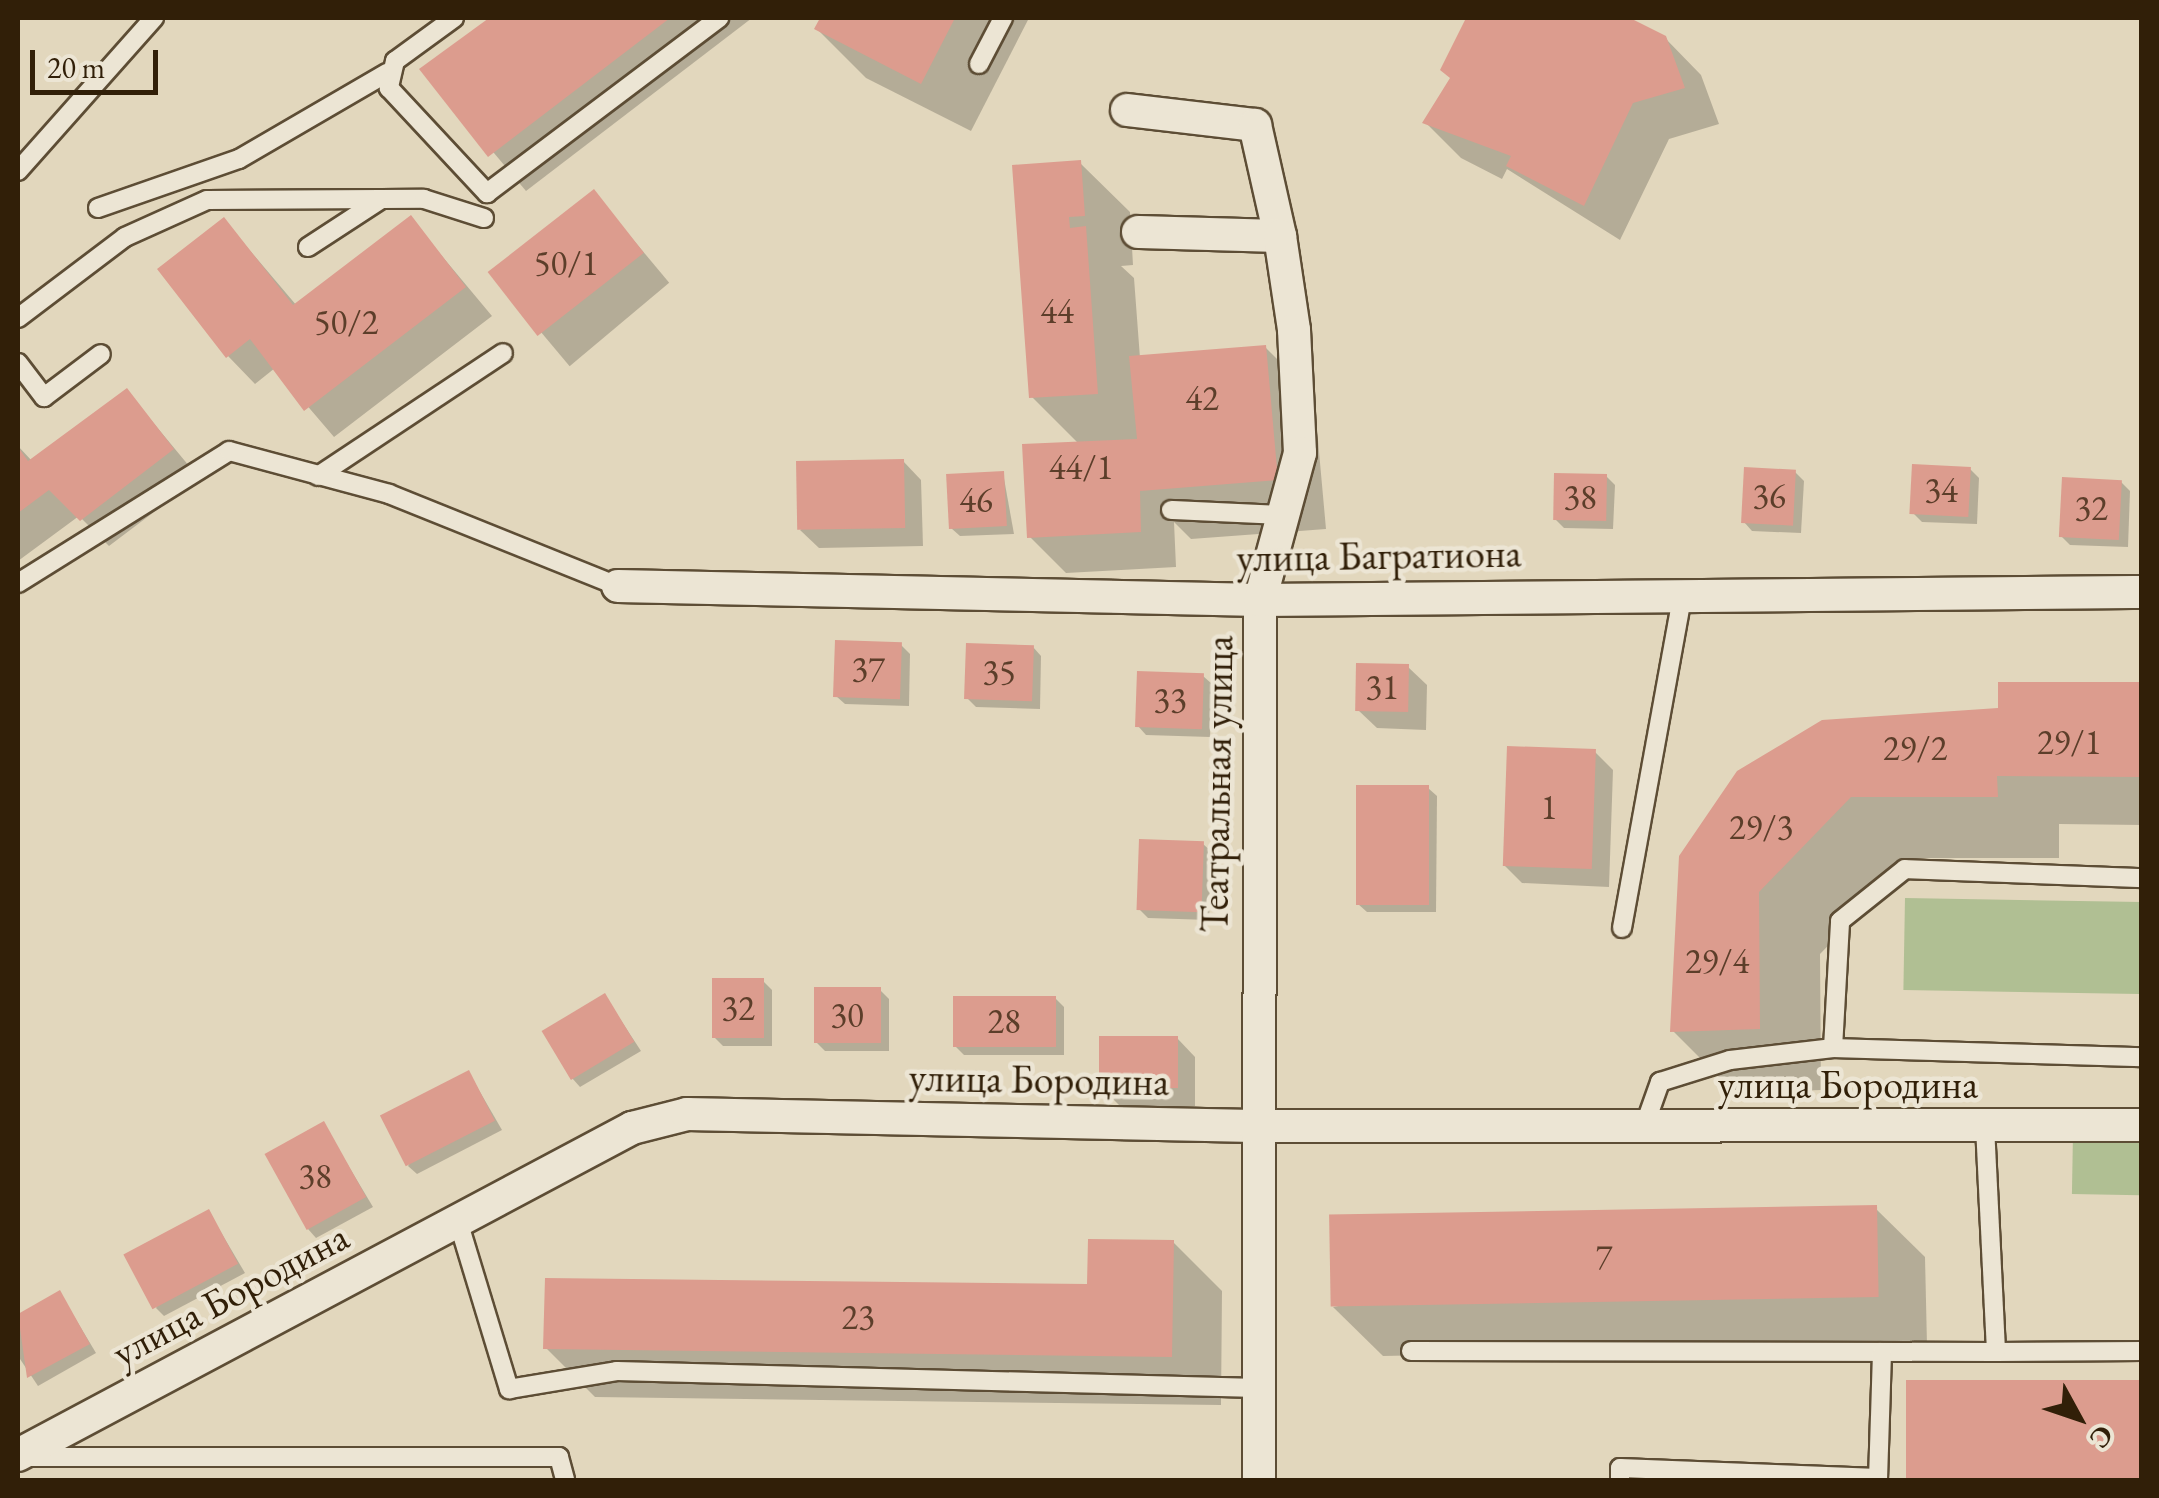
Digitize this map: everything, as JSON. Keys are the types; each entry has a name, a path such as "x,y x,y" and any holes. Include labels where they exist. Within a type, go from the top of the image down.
{"street":[{"name":"Театральная улица","path":"1127,110 1256,125 1280,236 1300,453 1260,600 1254,1126 1258,1480"},
{"path":"1138,232 1280,236"},
{"name":"улица Багратиона","path":"618,586 1260,600 1683,593 2142,592"},
{"name":"улица Бородина","path":"18,1456 632,1128 688,1114 1254,1126 2142,1125"}],"lane":[{"path":"18,172 154,18"},
{"path":"98,208 239,159 387,73 454,18"},
{"path":"387,73 415,124 487,193 719,18"},
{"path":"978,64 1003,18"},
{"path":"18,318 125,237 207,200 424,200 484,218"},
{"path":"308,247 381,200"},
{"path":"318,476 503,353"},
{"path":"18,364 44,397 101,354"},
{"path":"18,584 229,450 389,494 618,586"},
{"path":"1172,510 1283,515"},
{"path":"1622,928 1683,593"},
{"path":"1833,1048 1840,922 1905,869 2142,878"},
{"path":"1644,1127 1660,1082 1730,1060 1833,1048 2142,1056"},
{"path":"1985,1126 1996,1352"},
{"path":"458,1221 509,1389 617,1371 1258,1388"},
{"path":"1411,1351 2142,1351"},
{"path":"1620,1480 1620,1468 1878,1479 1882,1352"},
{"path":"18,1456 559,1457 565,1480"}],"green space":[{"path":"1905,898 2141,902 2139,994 1903,990"},
{"path":"2073,1133 2141,1134 2140,1195 2072,1194"}],"building":[{"path":"489,18 670,18 488,157 419,69"},
{"path":"820,18 955,18 921,84 814,29"},
{"path":"1466,18 1630,18 1666,36 1685,88 1633,103 1584,206 1506,166 1511,156 1422,123 1450,78 1440,70"},
{"path":"1081,160 1085,216 1069,217 1070,228 1086,226 1098,394 1029,398 1012,165"},
{"path":"594,189 644,253 537,336 488,272"},
{"path":"411,215 466,287 304,411 250,339 226,358 157,269 224,217 293,305"},
{"path":"1266,345 1278,480 1140,491 1141,532 1027,538 1022,444 1137,439 1129,356"},
{"path":"127,388 174,449 80,521 49,490 18,513 18,447 28,461"},
{"path":"904,459 905,528 797,530 796,461"},
{"path":"1912,464 1971,467 1968,517 1909,514"},
{"path":"1744,467 1796,470 1793,526 1741,523"},
{"path":"1004,471 1007,526 949,529 946,474"},
{"path":"1554,473 1607,474 1606,521 1553,520"},
{"path":"2062,477 2122,480 2119,540 2059,537"},
{"path":"835,640 902,642 900,699 833,697"},
{"path":"966,643 1034,645 1032,701 964,699"},
{"path":"1356,663 1409,664 1408,712 1355,711"},
{"path":"1137,671 1204,673 1202,729 1135,727"},
{"path":"1998,682 2142,682 2142,777 1997,776 1998,797 1851,797 1759,892 1760,1029 1670,1032 1679,856 1737,771 1822,720 1998,708"},
{"path":"1507,746 1596,749 1592,869 1503,866"},
{"path":"1356,785 1429,785 1429,905 1356,905"},
{"path":"1139,839 1204,841 1201,912 1137,910"},
{"path":"712,978 764,978 764,1038 712,1038"},
{"path":"814,987 881,987 881,1043 814,1043"},
{"path":"605,993 634,1042 571,1080 542,1031"},
{"path":"953,996 1056,996 1056,1047 953,1047"},
{"path":"1099,1036 1178,1036 1178,1088 1099,1088"},
{"path":"469,1070 495,1121 406,1166 380,1115"},
{"path":"324,1121 366,1197 307,1230 265,1154"},
{"path":"1877,1205 1879,1297 1331,1307 1329,1215"},
{"path":"209,1209 238,1264 152,1309 123,1255"},
{"path":"1088,1239 1174,1240 1172,1357 543,1349 545,1278 1087,1284"},
{"path":"60,1290 90,1344 27,1378 18,1314"},
{"path":"1906,1380 2142,1380 2142,1480 1906,1480"}]}
